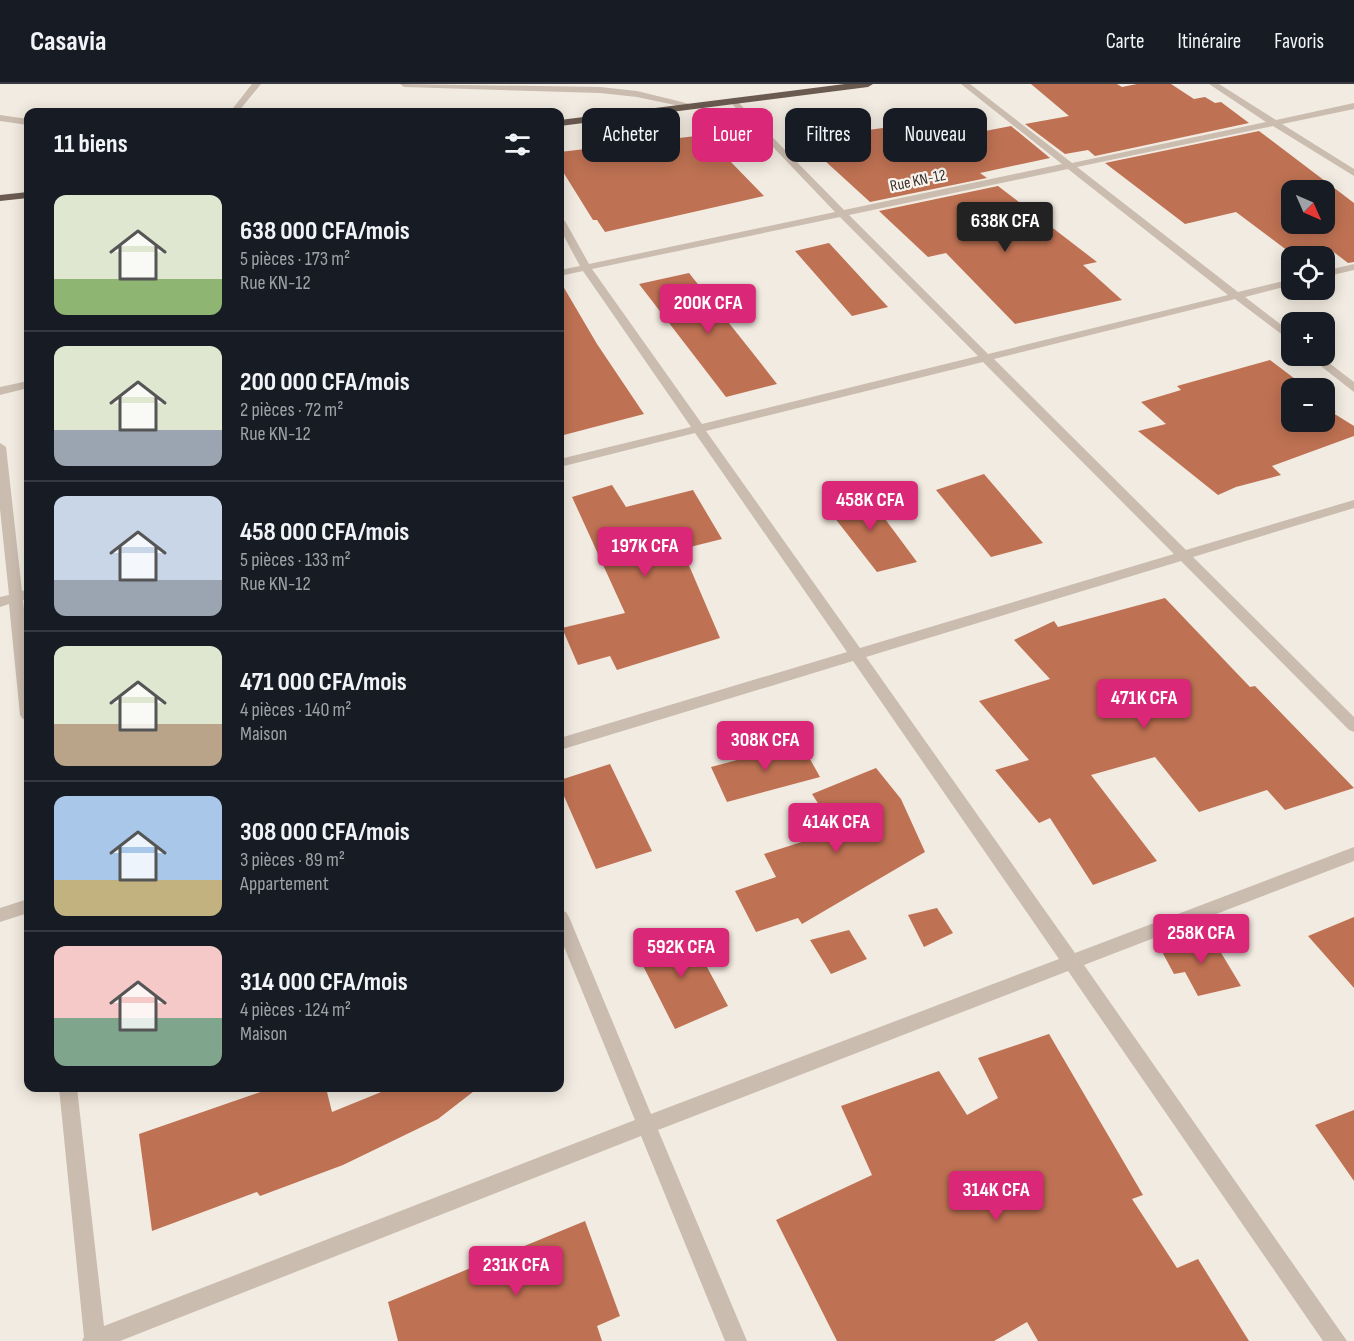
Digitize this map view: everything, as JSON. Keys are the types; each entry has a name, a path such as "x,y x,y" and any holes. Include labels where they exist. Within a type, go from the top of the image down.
{"highway":[{"path":"564,122 866,84"},
{"path":"0,198 24,195"}],"street":[{"path":"237,108 257,84"},
{"path":"404,84 600,90 637,94 694,106"},
{"path":"965,84 1281,331"},
{"path":"1213,84 1354,173"},
{"path":"734,101 842,214 1354,726"},
{"name":"Rue KN-12","path":"564,272 1354,106"},
{"path":"0,117 24,121"},
{"path":"564,228 586,268 1336,1341"},
{"path":"1335,271 1354,267"},
{"path":"564,462 1281,285"},
{"path":"1326,366 1354,388"},
{"path":"0,391 24,386"},
{"path":"0,447 22,596 24,636"},
{"path":"564,743 1354,504"},
{"path":"0,602 22,596"},
{"path":"68,1092 94,1341 646,1125 1354,854"},
{"path":"0,915 24,907"},
{"path":"564,927 736,1341"}],"building":[{"path":"1031,84 1117,84 1122,87 1137,84 1171,84 1194,99 1205,97 1215,103 1221,102 1249,123 1095,156 1088,150 1065,154 1025,124 1069,116"},
{"path":"1011,126 1050,158 980,173 987,178 870,202 826,162 871,162 871,130 883,128 883,162 987,162 987,131"},
{"path":"1259,131 1324,180 1281,180 1281,234 1335,234 1335,189 1354,203 1354,262 1348,263 1335,253 1335,246 1281,246 1236,212 1185,224 1105,163"},
{"path":"692,136 692,162 731,162 764,196 605,232 597,220 593,220 564,173 564,152 582,149 582,162 680,162 680,138"},
{"path":"998,186 1097,262 1083,265 1122,300 1015,324 946,253 928,257 879,211"},
{"path":"829,243 888,307 852,316 795,251"},
{"path":"689,273 777,384 726,397 639,284"},
{"path":"564,288 597,344 644,414 564,435"},
{"path":"1270,360 1294,378 1281,378 1281,432 1335,432 1335,414 1354,426 1354,436 1272,466 1281,475 1236,487 1218,495 1138,431 1166,424 1141,402 1181,390 1177,386"},
{"path":"984,474 1043,543 991,557 936,490"},
{"path":"612,485 626,507 693,490 722,539 682,549 720,638 617,670 610,656 578,665 564,628 625,613 572,497"},
{"path":"865,492 917,562 877,572 823,503"},
{"path":"1165,598 1250,687 1255,686 1354,788 1285,810 1267,790 1199,812 1155,757 1091,775 1157,861 1093,885 1050,818 1039,823 995,770 1029,760 979,701 1050,679 1014,640 1054,621 1058,627"},
{"path":"801,743 820,777 727,802 711,767"},
{"path":"610,764 652,851 596,869 564,796 564,779"},
{"path":"876,768 901,799 925,852 802,924 798,918 756,932 735,891 776,877 764,854 836,831 812,794"},
{"path":"937,908 953,933 924,947 908,915"},
{"path":"1354,917 1354,988 1308,936"},
{"path":"687,930 728,1006 675,1029 635,950"},
{"path":"849,930 867,959 831,974 810,940"},
{"path":"1211,936 1241,986 1198,996 1185,972 1174,974 1160,948"},
{"path":"1049,1034 1143,1195 1132,1199 1177,1268 1198,1259 1249,1341 1038,1341 1027,1322 994,1341 837,1341 776,1220 872,1175 841,1106 939,1071 967,1115 998,1098 978,1058"},
{"path":"260,1092 327,1092 332,1112 381,1092 473,1092 438,1119 343,1165 260,1196 257,1192 152,1231 139,1134"},
{"path":"1354,1110 1354,1181 1315,1125"},
{"path":"585,1221 620,1316 597,1326 602,1341 398,1341 388,1302"}]}
